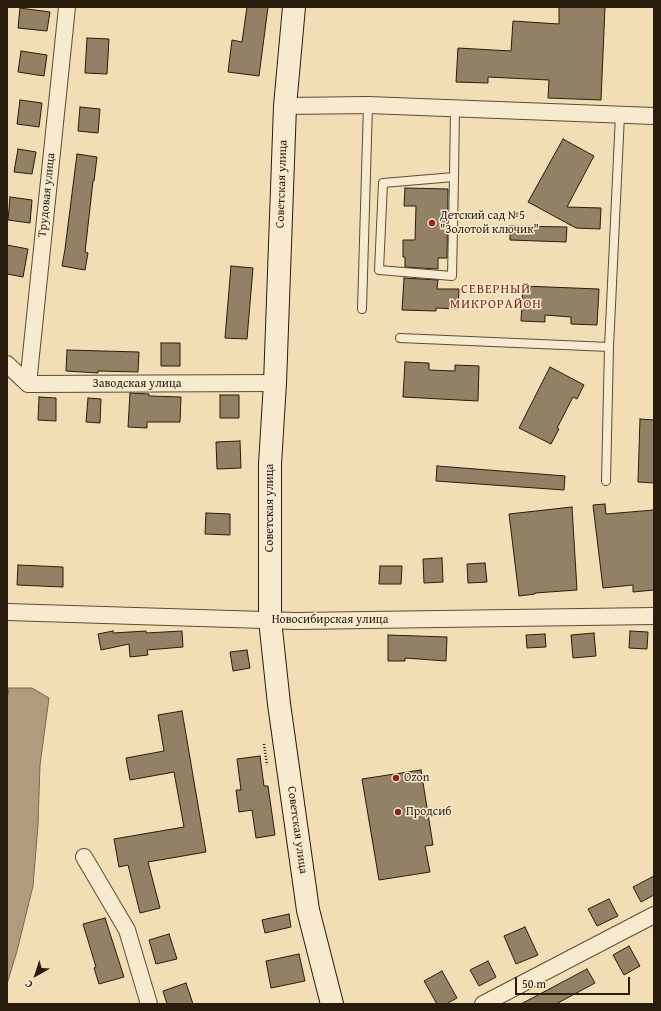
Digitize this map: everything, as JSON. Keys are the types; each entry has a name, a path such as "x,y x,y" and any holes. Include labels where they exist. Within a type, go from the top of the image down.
{"main road":[{"name":"Советская улица","path":"294,7 285,106 275,383 270,464 270,620 279,704 308,910 332,1004"}],"street":[{"name":"Трудовая улица","path":"28,384 67,7"},
{"path":"285,106 368,105 654,116"},
{"path":"7,364 28,384"},
{"name":"Заводская улица","path":"28,384 275,383"},
{"name":"Новосибирская улица","path":"7,612 270,620 654,616"},
{"path":"84,857 127,930 149,1004"},
{"path":"483,1004 654,915"}],"lane":[{"path":"362,309 368,105"},
{"path":"454,177 383,183 379,270 452,276 454,177 455,108"},
{"path":"606,481 609,347 620,115"},
{"path":"400,338 609,347"}],"shaded area":[{"path":"9,688 32,688 49,698 40,765 38,825 33,886 17,951 7,984 7,699"}],"building":[{"path":"247,7 268,7 259,76 228,72 232,40 242,42"},
{"path":"559,7 605,7 601,100 548,98 549,80 488,77 488,83 456,82 458,48 511,51 513,21 559,24"},
{"path":"20,8 50,12 47,31 18,28"},
{"path":"87,38 109,39 107,74 85,73"},
{"path":"21,51 47,55 44,76 18,72"},
{"path":"20,100 42,103 39,127 17,124"},
{"path":"80,107 100,109 98,133 78,131"},
{"path":"563,139 594,156 567,207 601,208 600,229 576,228 528,202"},
{"path":"18,149 36,152 32,174 14,172"},
{"path":"77,154 97,157 85,252 88,253 85,270 62,266"},
{"name":"Детский сад №5 \"Золотой ключик\"","path":"405,188 448,189 447,258 438,258 438,269 405,267 405,257 403,257 403,240 415,240 416,206 404,206"},
{"path":"10,197 32,200 30,223 8,220"},
{"path":"510,226 567,227 566,242 510,240"},
{"path":"7,245 28,249 23,277 7,274"},
{"path":"231,266 253,268 247,339 225,338"},
{"path":"404,278 438,280 437,289 459,289 458,309 436,308 436,311 402,310"},
{"path":"523,286 599,289 597,325 571,324 571,317 545,315 545,322 521,321"},
{"path":"161,343 180,343 180,366 161,366"},
{"path":"67,350 139,352 138,372 98,371 98,373 66,371"},
{"path":"405,362 429,363 429,370 455,371 455,365 479,366 478,401 403,397"},
{"path":"550,367 584,385 577,399 573,397 557,428 559,429 551,444 519,428"},
{"path":"130,393 149,394 149,396 181,397 180,422 147,422 147,428 128,427"},
{"path":"220,395 239,395 239,418 220,418"},
{"path":"39,397 56,398 56,421 38,420"},
{"path":"88,398 101,399 100,423 86,422"},
{"path":"640,419 654,420 654,483 638,482"},
{"path":"240,441 241,468 217,469 216,442"},
{"path":"437,466 565,476 564,490 436,481"},
{"path":"605,504 606,514 654,510 654,590 633,592 633,585 603,588 593,505"},
{"path":"572,507 577,590 535,593 519,596 509,514"},
{"path":"206,513 230,514 230,535 205,534"},
{"path":"442,558 443,582 424,583 423,559"},
{"path":"485,563 487,582 468,583 467,564"},
{"path":"18,565 63,567 63,587 17,585"},
{"path":"380,566 402,566 401,584 379,584"},
{"path":"113,631 113,633 146,631 146,633 182,631 183,647 147,650 148,655 130,657 129,644 101,650 98,634"},
{"path":"630,631 648,632 647,649 629,648"},
{"path":"594,633 596,656 573,658 571,635"},
{"path":"545,634 546,647 527,648 526,635"},
{"path":"388,635 447,637 446,661 405,658 405,661 388,661"},
{"path":"247,650 250,668 233,671 230,652"},
{"path":"182,711 206,852 148,862 160,908 140,913 128,865 119,867 114,839 184,827 174,772 130,780 126,758 164,751 158,715"},
{"path":"260,756 264,786 268,786 275,835 256,838 252,810 239,812 236,790 241,790 237,759"},
{"name":"Продсиб","path":"421,770 433,845 425,846 430,872 379,880 362,779"},
{"path":"654,876 654,895 641,902 633,887"},
{"path":"609,899 618,916 597,926 588,909"},
{"path":"289,914 291,927 265,933 262,920"},
{"path":"105,918 124,977 99,984 94,968 96,967 83,924"},
{"path":"525,927 538,955 516,964 504,936"},
{"path":"169,934 177,959 156,964 149,940"},
{"path":"629,946 640,966 624,975 613,955"},
{"path":"299,954 305,981 271,988 266,961"},
{"path":"488,961 496,977 479,986 470,970"},
{"path":"587,969 595,983 556,1004 521,1004"},
{"path":"442,971 457,998 446,1004 437,1004 424,981"},
{"path":"186,983 193,1004 167,1004 163,991"}],"place":[{"name":"Детский сад №5 \"Золотой ключик\"","path":"432,223"},
{"name":"Ozon","path":"396,778"},
{"name":"Продсиб","path":"398,812"}],"district":[{"name":"СЕВЕРНЫЙ МИКРОРАЙОН","path":"496,298"}]}
